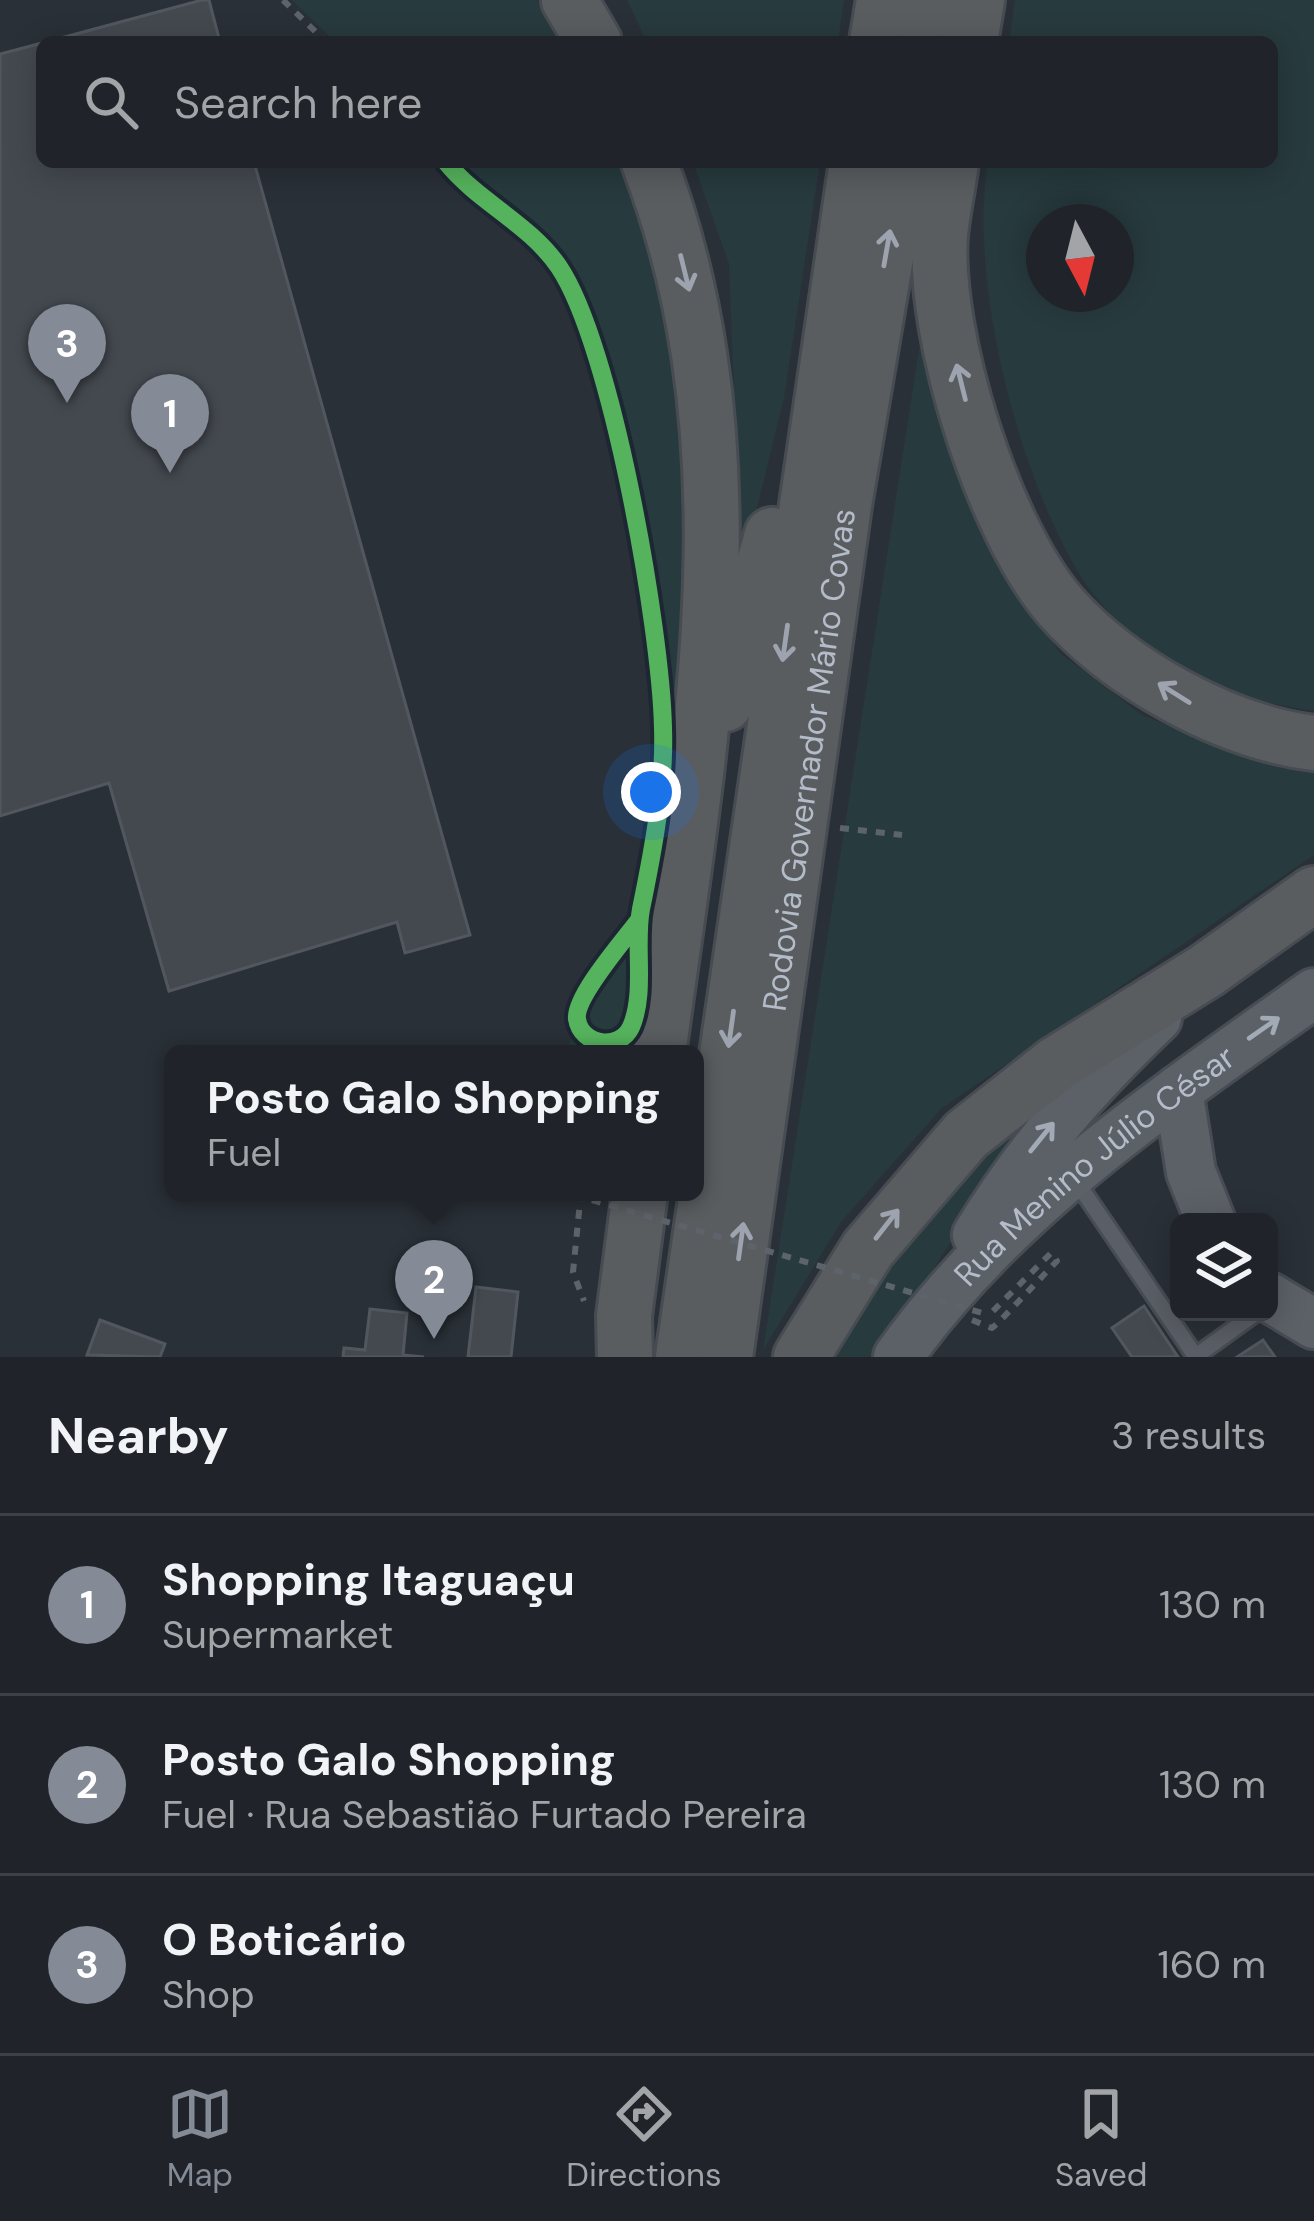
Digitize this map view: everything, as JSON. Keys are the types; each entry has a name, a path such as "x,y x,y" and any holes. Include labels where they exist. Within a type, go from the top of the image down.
{"highway":[{"path":"569,0 590,36"},
{"path":"878,36 884,0"},
{"path":"924,36 931,0"},
{"path":"971,36 976,0"},
{"path":"651,168 688,284 710,402 713,543 686,849 659,1045"},
{"name":"Rodovia Governador Mário Covas","path":"683,1357 856,168"},
{"name":"Rodovia Governador Mário Covas","path":"725,1357 844,505 901,168"},
{"path":"950,168 940,238 952,347 973,433 1011,527 1060,605 1151,679 1202,712 1281,739 1314,743"},
{"path":"686,849 831,319"},
{"path":"801,1357 868,1249 966,1135 1056,1064 1206,970 1314,894"},
{"path":"608,1201 613,1334"}],"main road":[{"path":"934,1306 1033,1148 1081,1090 1206,970"},
{"name":"Rua Menino Júlio César","path":"901,1356 934,1306 991,1242 1178,1090 1314,993"},
{"path":"1178,1090 1191,1172 1207,1213"},
{"path":"1278,1308 1314,1324"}],"lane":[{"path":"1071,1175 1196,1357 1243,1321"}],"path":[{"path":"283,0 320,36"},
{"path":"801,824 902,835"},
{"path":"580,1201 573,1272 613,1334"},
{"path":"627,1201 989,1315 1051,1253 1058,1261 992,1328 934,1306"}],"green space":[{"path":"292,0 538,0 561,36 329,36"},
{"path":"627,0 844,0 839,36 644,36"},
{"path":"1015,0 1314,0 1314,711 1233,694 1175,670 1127,631 1089,588 1059,536 1019,433 992,319 985,262 988,168 1278,168 1278,36 1010,36"},
{"path":"465,168 631,168 681,316 702,565 641,1045 568,1045 649,878 668,727 638,511 594,338 562,262"},
{"path":"695,168 819,168 784,398 741,573 729,264"},
{"path":"929,286 1003,567 1060,653 1142,715 1245,756 1314,769 1314,855 942,1108 841,1222 763,1350"},
{"path":"1096,1062 996,1173 876,1357 826,1357 929,1215 992,1144"}],"building":[{"path":"209,0 218,36 68,36"},
{"path":"36,45 36,168 256,168 470,935 405,953 397,922 169,991 109,783 0,816 0,54"},
{"path":"476,1287 518,1292 511,1357 468,1357"},
{"path":"1144,1306 1178,1357 1132,1357 1112,1328"},
{"path":"370,1309 407,1313 403,1355 424,1357 343,1357 344,1348 365,1350"},
{"path":"100,1320 165,1344 160,1357 87,1355"},
{"path":"1263,1340 1275,1357 1237,1357"}],"cycle path":[{"path":"452,168 547,252 579,305 615,421 643,559 660,683 660,796 639,923 635,1014 626,1035 618,1040 593,1040 580,1028 578,1009 639,920"}],"place":[{"name":"O Boticário","path":"67,403"},
{"name":"Shopping Itaguaçu","path":"170,473"},
{"name":"Posto Galo Shopping","path":"434,1339"}]}
